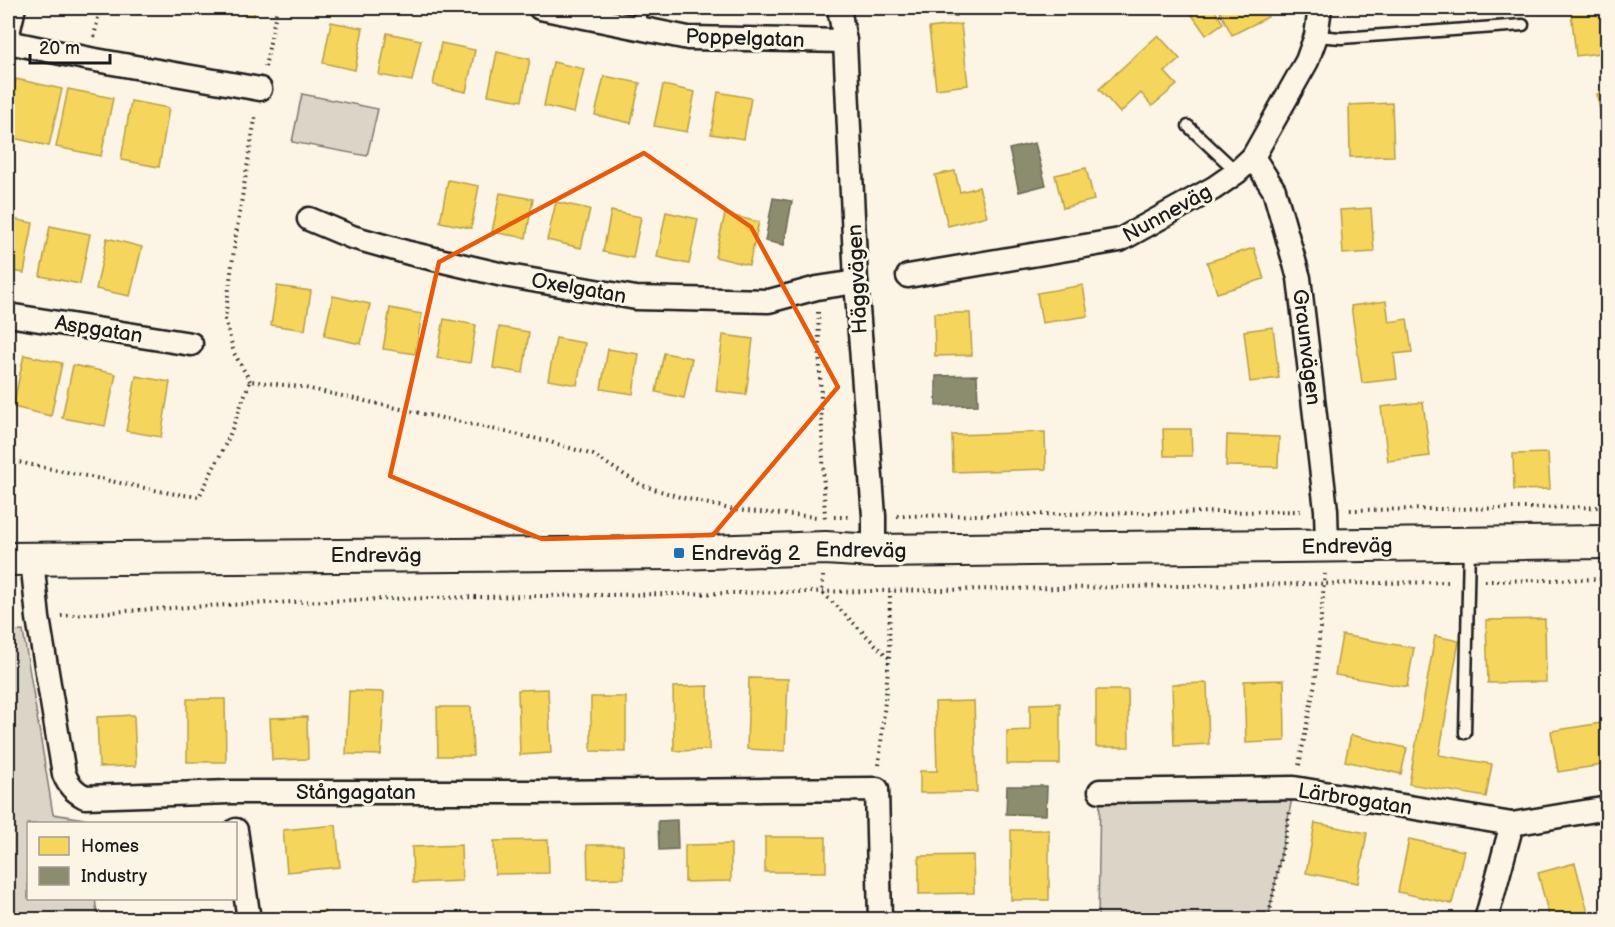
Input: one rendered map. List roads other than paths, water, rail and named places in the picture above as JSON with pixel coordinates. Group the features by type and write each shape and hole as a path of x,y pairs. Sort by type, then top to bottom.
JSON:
{"main road":[{"name":"Endreväg","path":"20,559 679,553 825,548 874,551 1608,542"}],"street":[{"name":"Poppelgatan","path":"540,8 640,18 688,38 845,41"},
{"name":"Häggvägen","path":"839,8 845,41 856,282 874,516 874,551"},
{"name":"Nunneväg","path":"908,276 1120,240 1214,188 1245,164 1308,61 1316,36 1320,8"},
{"path":"10,42 90,59 260,89"},
{"name":"Graunvägen","path":"1245,164 1274,190 1299,278 1326,510 1327,546"},
{"name":"Oxelgatan","path":"309,219 352,237 409,253 503,275 636,298 770,300 817,288 856,282"},
{"name":"Aspgatan","path":"8,315 191,344"},
{"name":"Stångagatan","path":"20,559 38,618 64,774 68,785 85,797 230,792 877,789 880,920"},
{"name":"Lärbrogatan","path":"1100,791 1294,788 1512,824 1608,808"},
{"path":"230,792 235,822"},
{"path":"1486,920 1512,824"},
{"path":"237,837 249,920"}],"lane":[{"path":"10,42 20,8"},
{"path":"1316,36 1341,38 1523,25"},
{"path":"1188,126 1245,164"},
{"path":"1465,733 1469,544"}],"place":[{"name":"Endreväg 2","path":"679,553"}]}
